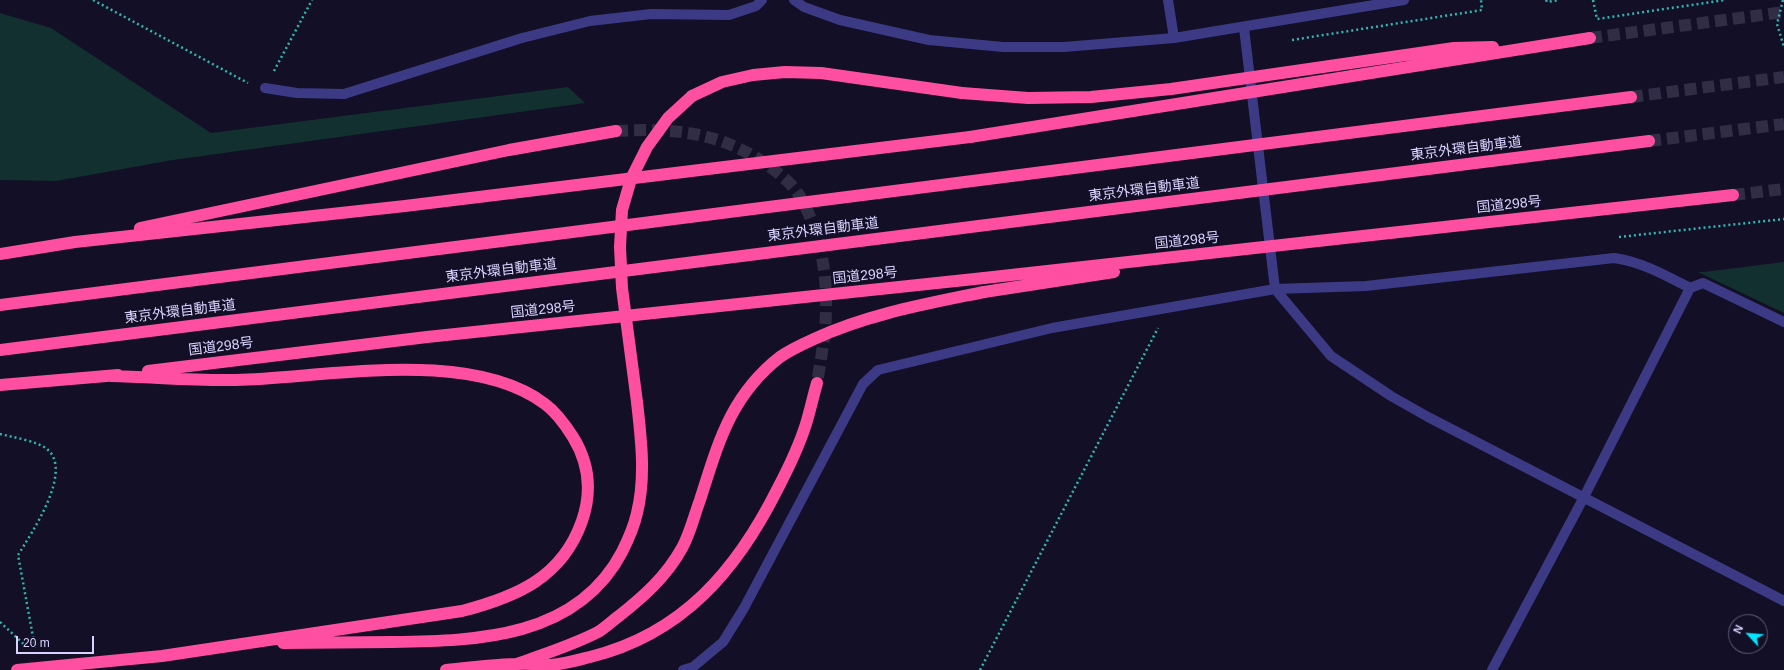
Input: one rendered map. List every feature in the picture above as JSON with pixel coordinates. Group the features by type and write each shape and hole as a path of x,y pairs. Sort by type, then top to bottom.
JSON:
{"highway":[{"path":"0,254 75,242 413,205 970,137 1590,38"},
{"path":"234,644 433,641 490,637 550,620 573,607 596,590 615,565 628,540 637,513 642,483 643,448 622,288 620,247 622,210 631,179 647,147 668,118 692,96 722,82 753,75 785,72 821,73 962,93 1028,98 1091,97 1171,89 1454,48 1538,46"},
{"path":"0,304 1631,97"},
{"path":"75,242 509,150 616,131"},
{"name":"東京外環自動車道","path":"0,350 1649,141"},
{"name":"国道298号","path":"0,385 111,376 427,337 1283,246 1733,195"},
{"path":"517,664 600,631 645,595 659,581 682,548 694,519 718,443 730,417 745,393 762,373 781,356 835,329 908,308 984,292 1283,246"},
{"path":"17,670 162,656 462,611 491,604 538,582 558,563 577,536 586,508 588,480 582,452 567,427 546,404 519,389 492,379 458,373 412,369 236,380 111,376"},
{"path":"446,670 517,664 553,665 590,657 622,648 654,633 687,610 718,581 746,546 768,508 785,474 806,424 817,383"}],"street":[{"path":"265,88 297,93 344,94 522,38 590,21 651,14 729,15 756,6 762,0"},
{"path":"794,0 806,3 840,20 929,40 1003,48 1064,48 1174,38 1244,28 1404,0"},
{"path":"1168,0 1174,38"},
{"path":"1244,28 1275,289 1331,356 1391,396 1428,417 1784,601"},
{"path":"683,670 693,667 723,642 744,608 863,384 878,370 1052,328 1275,289 1366,286 1614,258 1629,260 1657,270 1690,288"},
{"path":"1492,670 1584,497 1690,288 1704,283 1784,322"}],"path":[{"path":"94,0 245,82 265,88 312,0"},
{"path":"1292,40 1482,10 1481,0"},
{"path":"1546,0 1546,2 1559,0"},
{"path":"1593,0 1597,19 1724,0"},
{"path":"1783,0 1777,24 1784,47"},
{"path":"1619,237 1784,219"},
{"path":"980,670 1168,308"},
{"path":"0,434 46,448 52,454 55,469 51,497 18,555 35,649"},
{"path":"0,622 31,652"}],"green space":[{"path":"0,13 51,28 211,133 568,87 585,103 173,160 56,181 0,180"},
{"path":"1784,262 1784,313 1698,272 1704,272"}],"tunnel":[{"path":"1590,38 1784,12"},
{"path":"1631,97 1784,77"},
{"path":"1649,141 1784,124"},
{"path":"616,131 674,131 710,138 728,144 763,162 783,177 796,190 806,208 817,235 825,279 825,327 817,383"},
{"path":"1733,195 1784,189"}]}
